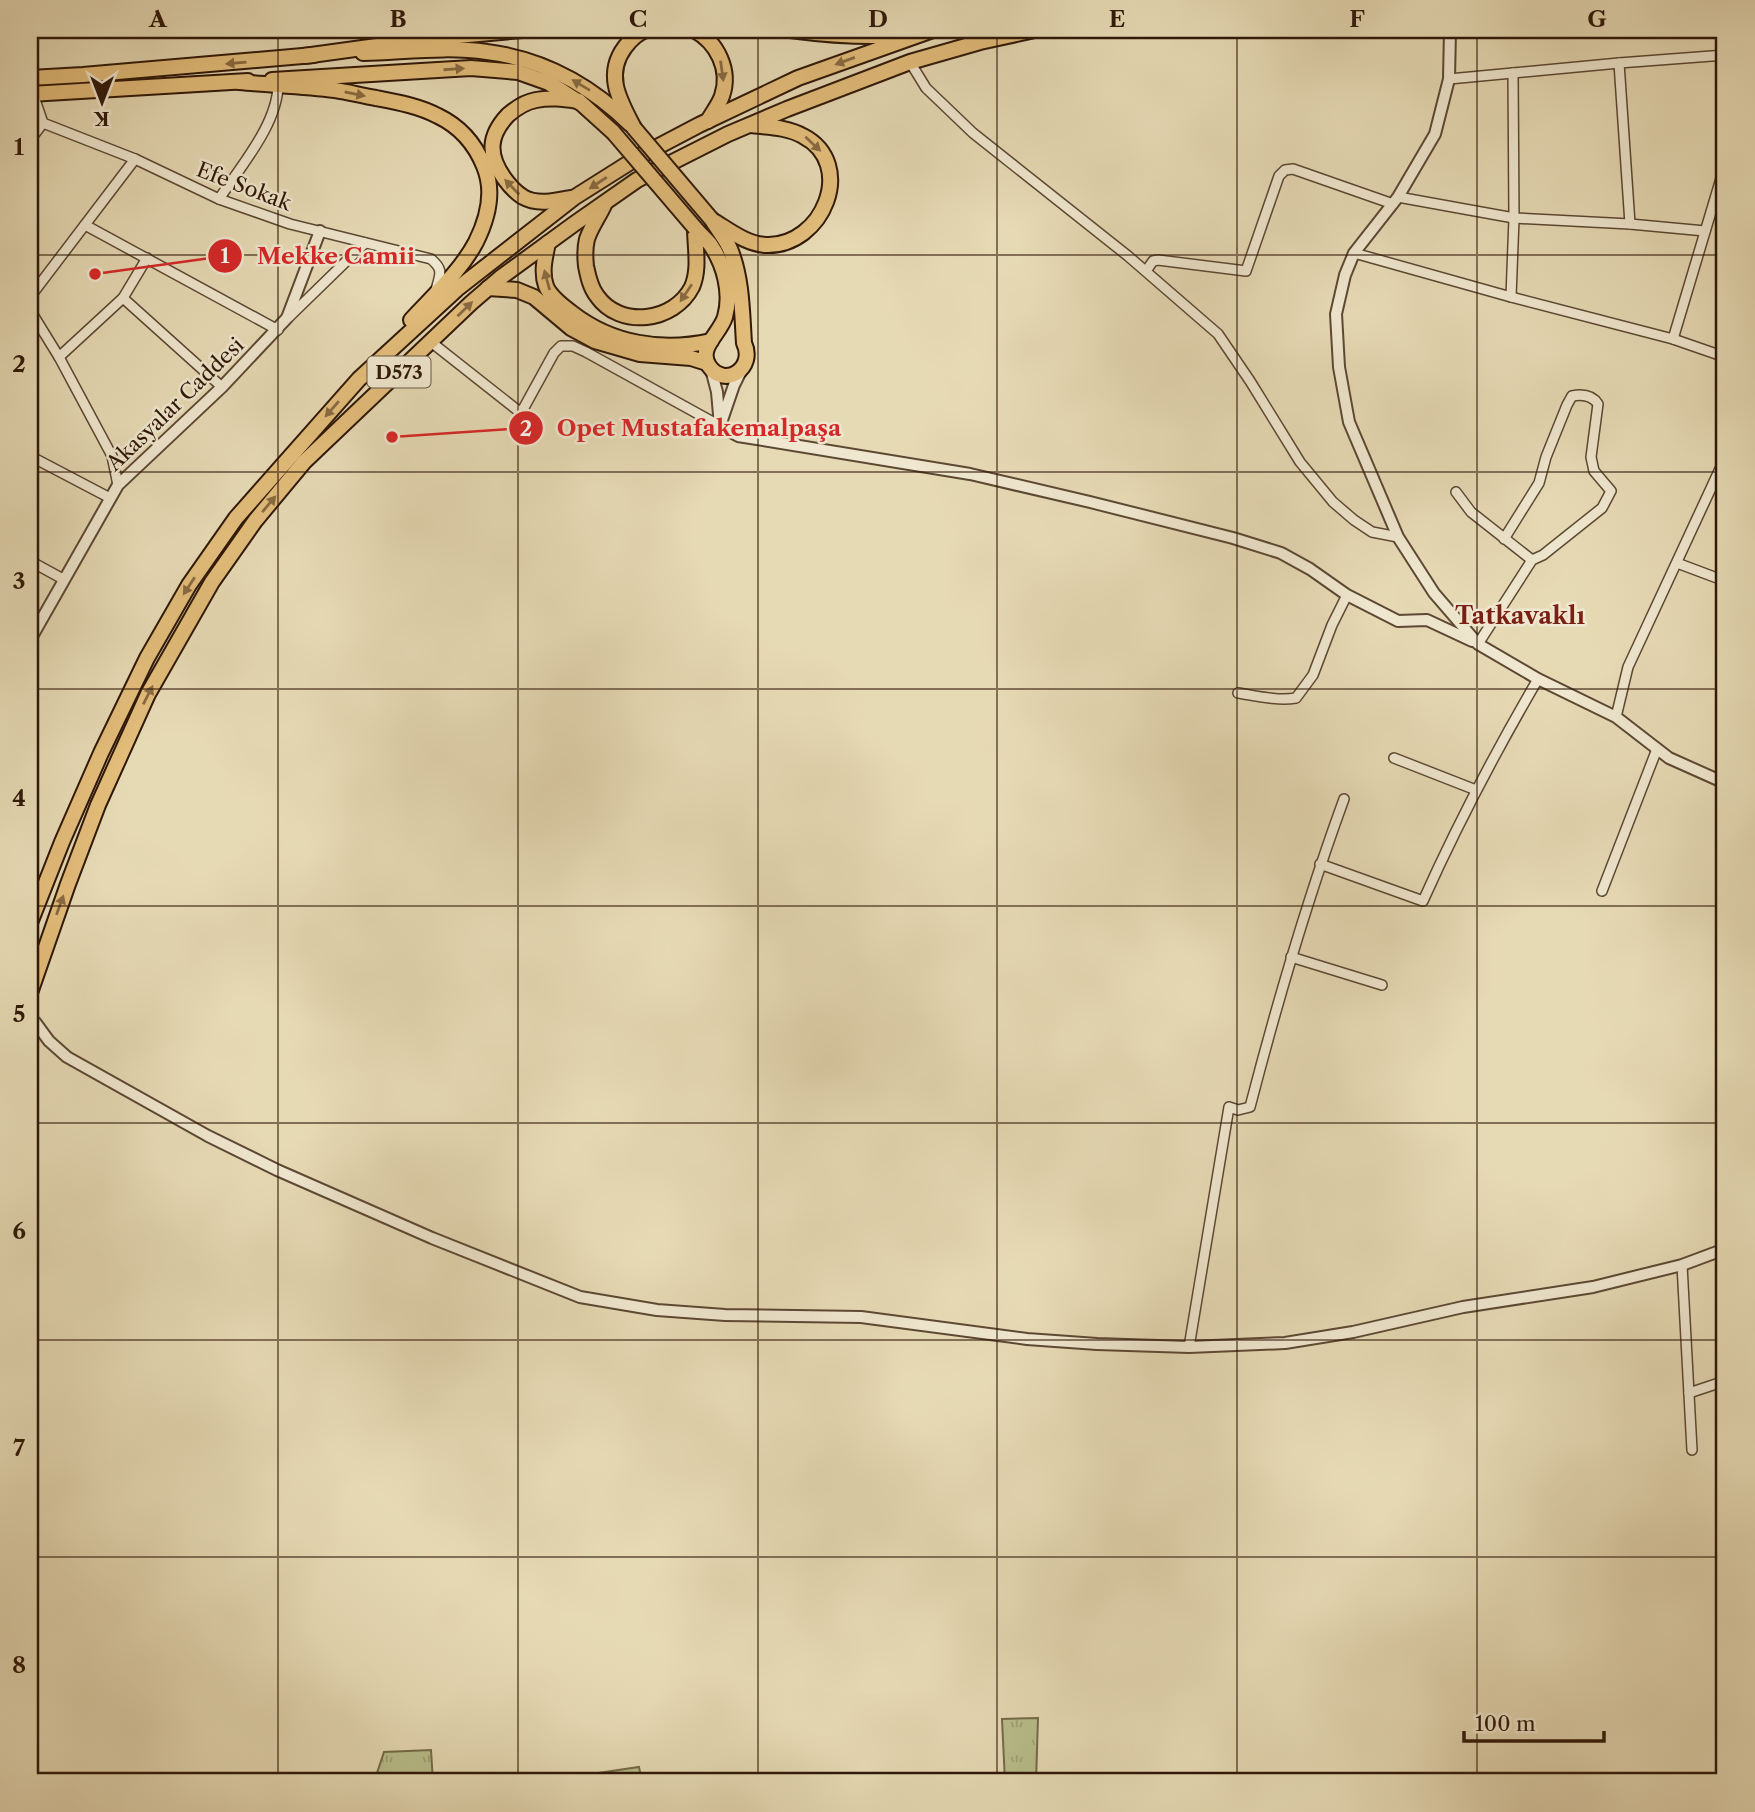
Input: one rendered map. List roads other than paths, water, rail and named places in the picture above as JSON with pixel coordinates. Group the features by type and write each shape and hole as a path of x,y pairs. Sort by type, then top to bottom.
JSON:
{"main road":[{"path":"304,56 435,38 522,30"},
{"path":"634,128 615,84 615,65 629,42 638,33 646,30"},
{"path":"694,30 712,43 720,58 725,78 722,97 708,121"},
{"path":"790,30 871,37 928,32"},
{"name":"D573","path":"30,993 97,805 148,694 212,582 255,521 304,461 488,288 637,180 749,125 910,62 1035,30"},
{"name":"D573","path":"30,923 101,753 147,658 189,585 236,518 359,379 457,289 575,197 640,156 798,78 928,32"},
{"path":"30,78 304,56 450,50 486,51 520,58 556,71 613,107 712,220 729,248 736,270 748,356 742,369 729,376 716,373 709,366 691,358 640,354 605,345 571,328 534,297 517,290 488,288"},
{"path":"278,83 471,68 517,72 549,83 579,102 613,132 710,244 721,265 727,288 725,317 706,350 709,366"},
{"path":"31,94 239,82 278,83 335,90 405,104 438,116 457,129 474,146 486,169 489,205 484,223 475,244 461,264 359,379"},
{"path":"575,197 555,201 524,198 502,176 492,150 495,133 501,122 516,108 534,100 553,98 579,102"},
{"path":"712,220 744,240 765,245 785,243 802,235 824,208 829,194 829,177 827,162 819,148 803,136 781,128 749,125"},
{"path":"605,204 587,240 585,258 588,279 597,297 611,310 630,317 651,317 668,312 681,302 692,287 696,273 695,228"},
{"path":"548,243 543,274 547,288 562,305 585,323 607,335 636,344 682,345 712,340 725,334 732,334 744,342"}],"street":[{"path":"1450,30 1449,79 1435,134 1396,200 1354,253 1345,275 1336,314 1339,367 1349,422 1398,537 1434,593 1478,644"},
{"path":"1449,79 1725,55"},
{"path":"910,62 926,88 973,133 1146,271 1218,334 1300,462 1333,502 1372,533 1398,537"},
{"path":"1619,63 1630,224"},
{"path":"1511,297 1514,218 1513,73"},
{"path":"219,199 268,126 276,106 278,83"},
{"path":"30,140 43,123 31,94"},
{"name":"Efe Sokak","path":"43,123 135,159 219,199 320,232 431,259 441,272 435,293"},
{"path":"30,297 135,159"},
{"path":"1673,339 1705,231 1722,194 1725,165"},
{"path":"1146,271 1153,261 1158,260 1246,271 1279,176 1288,169 1396,200 1514,218 1705,231"},
{"path":"85,225 278,330"},
{"name":"Akasyalar Caddesi","path":"30,640 118,485 222,387 287,318 320,232"},
{"path":"287,318 365,243"},
{"path":"1354,253 1673,339 1725,357"},
{"path":"59,357 123,298 147,258"},
{"path":"123,298 222,387"},
{"path":"30,310 59,357 111,456 118,485"},
{"path":"30,331 36,321"},
{"path":"431,342 521,413 554,353 561,346 573,346 738,436 970,474 1233,538 1281,553 1347,595 1398,621 1427,620 1478,644 1538,679 1616,717 1669,758 1724,779"},
{"path":"709,366 717,392 720,426"},
{"path":"720,426 742,369"},
{"path":"1478,644 1532,560 1543,555 1602,508 1611,491 1594,471 1591,457 1598,404 1594,399 1581,394 1572,396 1546,457 1539,482 1504,539"},
{"path":"30,456 110,498"},
{"path":"1616,717 1628,667 1725,458"},
{"path":"1456,492 1471,512 1532,560"},
{"path":"30,561 64,579"},
{"path":"1677,563 1725,581"},
{"path":"1238,693 1266,698 1296,698 1313,676 1332,625 1347,595"},
{"path":"1320,864 1423,901 1451,838 1538,679"},
{"path":"1602,891 1657,749"},
{"path":"1394,758 1476,790"},
{"path":"1189,1347 1228,1107 1238,1110 1250,1107 1320,864 1344,799"},
{"path":"1292,957 1382,985"},
{"path":"35,1022 49,1041 67,1057 208,1136 277,1170 432,1238 580,1297 657,1310 725,1315 861,1317 1027,1339 1189,1347 1285,1343 1353,1332 1463,1307 1593,1287 1682,1265 1725,1249"},
{"path":"1682,1265 1692,1450"},
{"path":"1689,1393 1725,1381"}],"place":[{"name":"Mekke Camii","path":"95,274"},
{"name":"Opet Mustafakemalpaşa","path":"392,437"}],"district":[{"name":"Tatkavaklı","path":"1520,615"}]}
